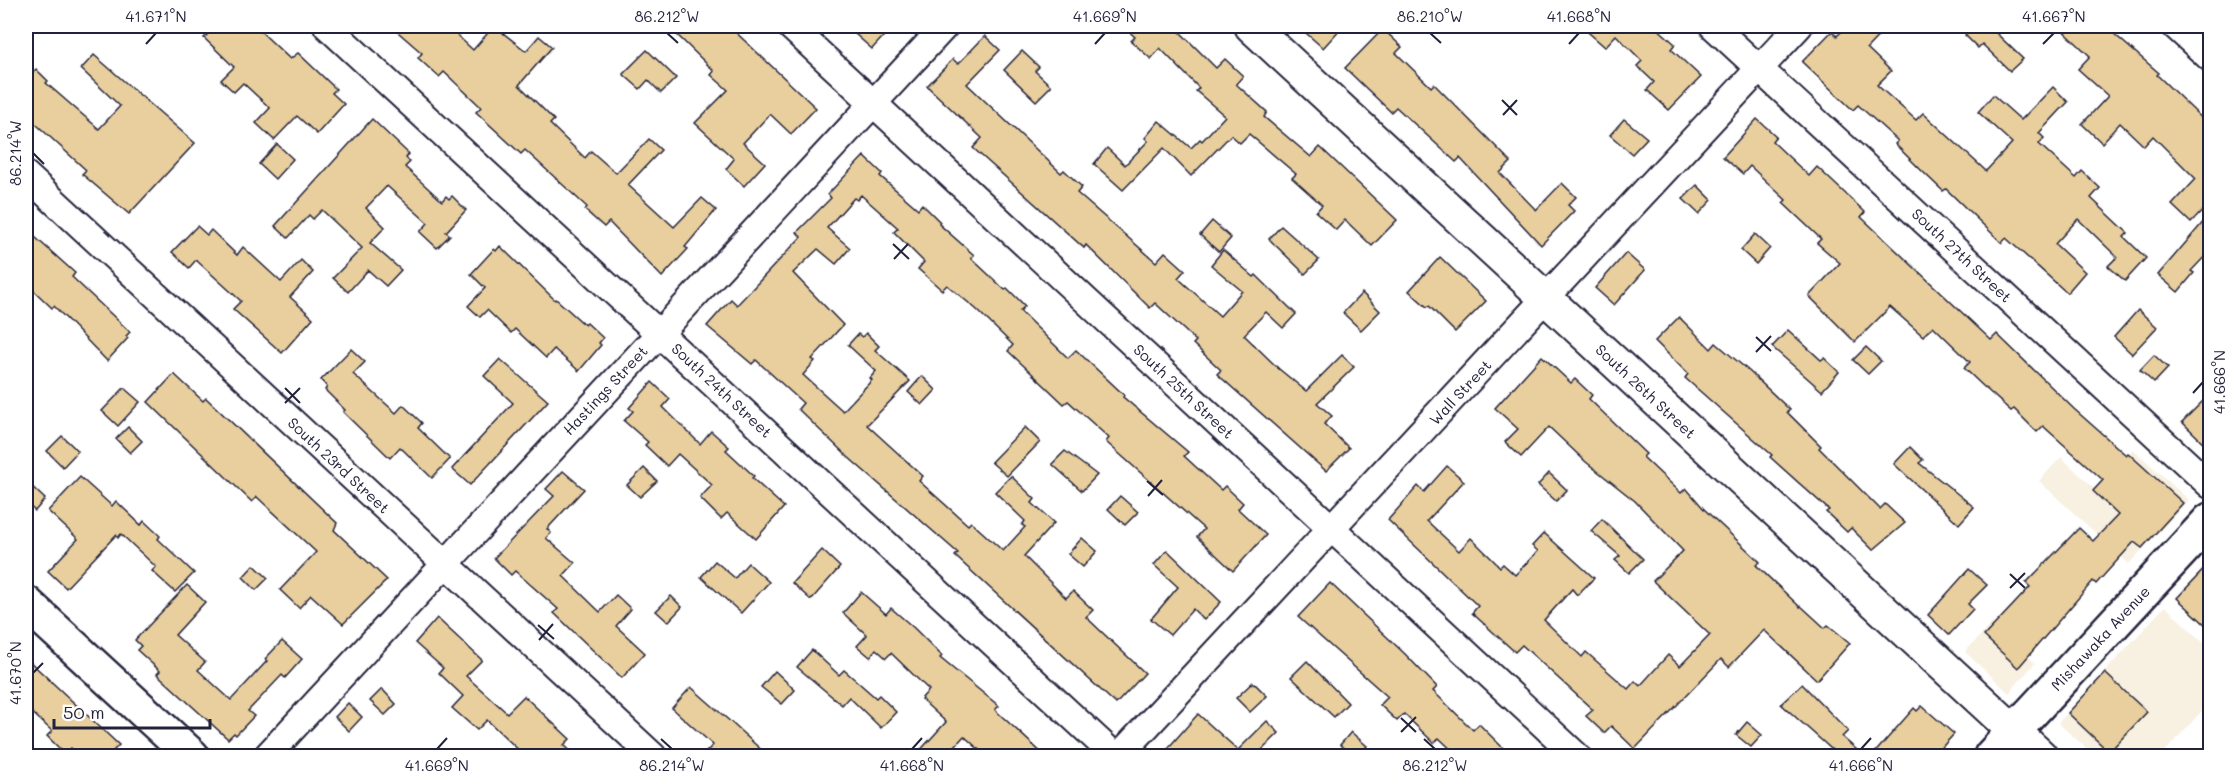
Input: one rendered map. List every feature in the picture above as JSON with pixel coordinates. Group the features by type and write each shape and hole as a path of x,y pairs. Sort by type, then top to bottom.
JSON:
{"main road":[{"name":"Mishawaka Avenue","path":"1991,756 2211,520"},
{"path":"26,603 192,756"}],"street":[{"name":"South 24th Street","path":"327,26 1117,756"},
{"name":"South 25th Street","path":"790,26 1577,756"},
{"name":"Hastings Street","path":"267,756 945,26"},
{"name":"South 26th Street","path":"1251,26 2041,756"},
{"name":"South 27th Street","path":"1713,26 2211,485"},
{"name":"Wall Street","path":"1117,756 1332,529 1799,26"},
{"path":"2175,26 2211,58"},
{"name":"South 23rd Street","path":"26,175 653,756"}],"shaded area":[{"path":"2133,449 2189,500 2129,564 2039,481 2061,457 2095,489"},
{"path":"2165,606 2210,649 2210,702 2161,756 2095,756 2058,723"},
{"path":"1992,623 2035,663 2009,693 1965,652"}],"building":[{"path":"196,26 255,26 290,59 298,53 336,89 332,93 344,104 317,134 297,116 274,140 256,123 270,108 243,83 234,92 221,80 234,67 204,38 207,35"},
{"path":"391,26 447,26 473,50 494,26 526,51 539,36 552,47 519,85 554,120 550,124 585,158 591,151 616,173 649,139 661,150 628,185 674,227 702,198 716,210 685,247 688,249 662,277 609,222 604,227 585,210 587,207 525,150 521,154 476,112 481,107 444,72 439,77 418,58 422,53"},
{"path":"668,26 729,26 816,108 791,134 770,114 743,143 765,163 744,186 726,169 734,159 695,123 728,90 711,75 714,71"},
{"path":"846,26 893,26 872,49"},
{"path":"1123,26 1174,26 1216,68 1225,59 1243,76 1236,84 1267,112 1264,117 1311,157 1320,147 1397,220 1372,246 1345,220 1336,230 1316,212 1322,205 1292,178 1296,174 1249,134 1240,143 1231,135 1191,176 1164,148 1123,190 1094,164 1107,148 1125,165 1148,141 1145,138 1159,121 1191,148 1200,139 1202,141 1225,116 1196,91 1199,88 1160,48 1151,59 1131,41 1135,37"},
{"path":"1298,26 1343,26 1323,48"},
{"path":"1581,26 1655,26 1675,44 1671,49 1701,77 1669,110 1647,90 1654,82 1637,66 1642,61 1616,35 1605,47"},
{"path":"1847,26 1888,26 1867,48 1891,71 1877,85 1916,120 1923,113 1986,171 2012,143 1978,112 1993,95 2021,120 2053,87 2068,102 2039,133 2044,138 2039,144 2076,178 2082,171 2100,188 2091,198 2128,233 2124,237 2146,258 2125,281 2108,266 2117,257 2078,219 2055,244 2085,272 2067,293 2006,238 2002,243 1946,189 1943,191 1923,172 1895,144 1898,141 1858,105 1853,110 1802,62 1832,31 1837,36"},
{"path":"1964,26 2000,26 1994,31 2023,59 2010,71 1982,44 1978,48 1965,35 1969,31"},
{"path":"2058,26 2105,26 2159,73 2157,75 2211,127 2211,202 2191,223 2172,205 2196,179 2153,136 2144,146 2120,123 2102,143 2082,124 2108,96 2078,69 2090,56"},
{"path":"1383,29 1402,47 1396,53 1431,87 1434,84 1511,162 1500,173 1536,210 1562,183 1576,197 1568,205 1574,211 1541,245 1460,158 1456,162 1396,107 1391,112 1345,68"},
{"path":"985,36 1000,50 967,84 1061,173 1064,170 1082,187 1077,193 1156,262 1165,252 1185,270 1178,278 1220,316 1242,291 1211,265 1223,250 1254,277 1256,275 1296,314 1283,328 1266,312 1244,335 1306,391 1342,355 1354,367 1317,403 1332,416 1324,424 1349,448 1326,471 1217,374 1221,370 1193,344 1196,341 1155,303 1150,308 1086,245 1084,248 973,148 982,138 927,86 953,59 958,64"},
{"path":"647,50 676,78 661,93 648,80 640,89 623,74"},
{"path":"1022,51 1039,67 1035,71 1051,86 1036,101 1004,70"},
{"path":"94,55 195,143 129,214 82,174 86,170 26,115 26,80 36,69 48,81 46,83 99,129 120,106 81,69"},
{"path":"372,119 409,154 406,158 410,162 405,167 442,201 446,196 449,199 452,196 466,210 446,232 450,235 437,248 420,232 428,223 387,186 366,208 385,227 370,243 401,270 386,286 368,270 348,292 333,278 362,248 322,210 313,219 309,215 288,238 275,226"},
{"path":"1624,119 1647,138 1632,154 1610,135"},
{"path":"1757,119 1776,136 1772,141 1809,176 1817,167 1865,212 1861,217 1991,340 1997,334 2074,409 2126,455 2128,453 2183,503 2142,548 2134,542 2096,584 2093,581 2018,668 1984,636 2030,587 2026,583 2079,528 2093,541 2118,515 2093,491 2103,480 2043,426 2037,432 2014,409 2011,411 1983,386 1964,368 1970,362 1933,326 1923,336 1890,307 1855,342 1809,296 1840,263 1817,243 1821,239 1783,203 1786,200 1750,166 1743,174 1723,157"},
{"path":"277,144 293,159 275,179 259,164"},
{"path":"864,156 882,173 880,176 918,209 922,204 940,222 939,224 974,255 971,258 1025,306 1020,311 1068,358 1076,350 1124,395 1123,397 1188,452 1184,456 1221,490 1225,486 1243,503 1238,509 1266,535 1233,571 1197,537 1204,529 1106,442 1109,438 1068,401 1064,404 1008,351 1013,345 976,309 947,285 942,290 918,269 924,262 894,232 898,228 861,195 857,200 854,198 827,228 850,248 836,264 818,249 793,273 843,325 812,359 815,361 803,375 843,411 872,380 870,378 876,371 848,345 858,334 862,337 866,333 879,346 875,350 910,381 867,425 923,476 919,481 968,525 971,522 1003,551 1025,527 1022,525 1025,521 995,492 1011,476 1035,499 1032,503 1054,523 1024,556 1066,598 1073,591 1093,610 1086,617 1145,673 1116,704 955,556 958,553 848,457 798,409 803,403 756,360 752,364 707,326 731,299 737,305 801,237 797,232 831,198 828,194"},
{"path":"1697,185 1712,200 1699,214 1683,199"},
{"path":"2211,213 2211,250 2191,271 2194,273 2178,292 2158,275"},
{"path":"1212,221 1231,238 1219,252 1200,235"},
{"path":"197,226 207,235 211,230 237,255 243,247 281,282 301,260 313,272 290,297 313,318 282,353 233,309 241,301 196,260 189,268 172,252"},
{"path":"1281,226 1319,260 1305,274 1269,239"},
{"path":"26,229 75,273 72,277 130,332 126,336 128,338 107,361 54,306 52,308 26,283"},
{"path":"1755,234 1770,248 1756,264 1741,250"},
{"path":"500,246 555,300 585,325 587,323 603,338 599,343 601,345 579,371 554,349 546,358 515,329 511,333 487,310 480,317 468,306 485,288 471,274 494,249 496,251"},
{"path":"1626,253 1645,270 1614,305 1595,288"},
{"path":"1440,257 1486,301 1455,332 1429,306 1427,307 1409,291"},
{"path":"1362,293 1380,311 1361,330 1343,313"},
{"path":"2138,310 2157,327 2132,354 2114,337"},
{"path":"1679,317 1711,349 1716,343 1750,372 1790,410 1787,412 1821,446 1819,448 1880,509 1885,504 1905,523 1873,550 1851,528 1847,532 1826,512 1829,510 1770,457 1772,455 1685,378 1688,374 1655,341"},
{"path":"1788,330 1821,360 1824,358 1839,372 1822,391 1772,347"},
{"path":"1866,347 1881,361 1868,374 1853,360"},
{"path":"351,349 365,362 353,374 396,413 403,405 422,423 418,428 450,459 432,478 400,447 390,458 343,412 345,410 325,390 327,387 321,380"},
{"path":"2154,355 2168,368 2154,383 2140,370"},
{"path":"1542,356 1571,383 1575,379 1592,395 1589,399 1646,454 1643,457 1681,493 1686,488 1704,509 1760,562 1756,565 1800,607 1825,628 1828,625 1850,643 1817,680 1764,630 1729,667 1721,659 1635,749 1611,726 1604,733 1586,716 1593,710 1522,645 1515,652 1472,613 1478,606 1388,520 1418,486 1424,492 1447,466 1464,481 1427,521 1459,551 1471,538 1500,567 1503,564 1515,575 1538,551 1532,546 1544,533 1594,578 1577,595 1572,589 1544,620 1582,657 1586,652 1628,689 1635,681 1640,686 1668,655 1680,666 1710,635 1653,581 1683,551 1635,501 1586,462 1549,427 1521,457 1505,442 1518,429 1495,408"},
{"path":"500,359 548,401 470,485 452,469 513,403 484,376"},
{"path":"174,374 203,401 206,398 337,523 334,530 387,580 343,624 311,595 299,608 280,590 316,552 257,497 252,502 148,402"},
{"path":"922,376 936,390 922,405 908,392"},
{"path":"652,382 670,399 663,407 700,444 711,431 729,447 726,450 754,476 752,478 784,507 756,539 727,513 721,519 700,498 712,485 678,454 667,466 645,445 648,442 624,421 633,411 629,408"},
{"path":"124,388 140,402 118,426 102,411"},
{"path":"2211,393 2211,450 2182,422"},
{"path":"128,427 142,441 130,453 116,439"},
{"path":"1025,427 1040,442 1007,476 991,462"},
{"path":"62,436 78,451 63,467 47,451"},
{"path":"1910,447 1923,460 1919,463 1974,507 1959,524 1894,464"},
{"path":"1065,451 1097,475 1082,491 1052,464"},
{"path":"644,468 657,481 640,497 627,485"},
{"path":"563,471 584,489 547,529 551,533 546,538 575,563 563,576 600,612 616,595 631,609 616,626 645,653 622,678 554,613 558,609 515,571 511,575 494,558 554,496 546,489"},
{"path":"1549,473 1567,490 1556,501 1538,485"},
{"path":"80,477 112,506 116,501 141,525 144,521 160,536 158,539 194,573 175,592 152,571 156,567 121,534 118,538 116,535 66,588 48,571 78,539 48,511"},
{"path":"26,481 45,499 35,511 26,503"},
{"path":"1120,496 1138,512 1125,525 1108,509"},
{"path":"1602,519 1643,559 1629,573 1615,560 1620,556 1591,531"},
{"path":"1082,538 1097,551 1083,567 1068,554"},
{"path":"822,550 840,567 811,600 792,583"},
{"path":"1167,550 1221,602 1204,620 1193,609 1170,635 1151,619 1178,587 1154,565"},
{"path":"715,561 735,578 748,563 769,582 741,613 701,577"},
{"path":"2211,562 2211,630 2177,598"},
{"path":"254,565 268,578 256,590 243,577"},
{"path":"1969,569 1987,585 1968,604 1973,609 1949,635 1928,615"},
{"path":"1330,583 1405,654 1437,687 1433,691 1473,730 1479,724 1511,756 1458,756 1439,738 1434,743 1404,714 1397,721 1380,705 1388,697 1298,617"},
{"path":"187,585 205,602 175,635 205,662 198,670 231,700 282,641 302,659 285,678 282,675 248,711 254,716 236,735 234,733 228,739 157,674 160,671 137,650 141,646 135,640"},
{"path":"861,592 886,614 891,608 914,628 942,656 940,658 999,706 995,710 1045,756 986,756 964,736 946,756 915,756 946,722 921,699 929,690 891,653 886,658 876,649 870,657 857,646 867,635 843,613"},
{"path":"671,596 682,607 668,622 656,611"},
{"path":"437,618 482,660 466,676 507,713 524,696 570,739 564,745 576,756 525,756 487,720 477,730 452,708 463,696 439,673 443,668 415,643"},
{"path":"812,650 839,675 844,670 876,698 879,695 896,712 881,728 849,697 842,705 797,667"},
{"path":"26,658 119,745 108,756 80,756 71,748 65,754 47,736 52,731 26,707"},
{"path":"1307,661 1348,703 1334,717 1291,677"},
{"path":"775,671 795,690 782,704 761,687"},
{"path":"2105,673 2147,712 2109,752 2068,713"},
{"path":"1253,682 1267,696 1250,712 1236,698"},
{"path":"1802,684 1848,731 1842,737 1864,756 1839,756 1781,704"},
{"path":"691,687 768,756 702,756 713,745 672,708"},
{"path":"382,689 396,704 385,715 370,701"},
{"path":"348,703 362,717 349,731 335,717"},
{"path":"1922,706 1954,734 1934,756 1872,756 1914,708 1917,711"},
{"path":"1198,714 1238,750 1267,721 1279,733 1256,756 1161,756"},
{"path":"1747,722 1762,735 1751,747 1736,735"},
{"path":"1351,732 1367,746 1358,756 1353,756 1340,745"}]}
